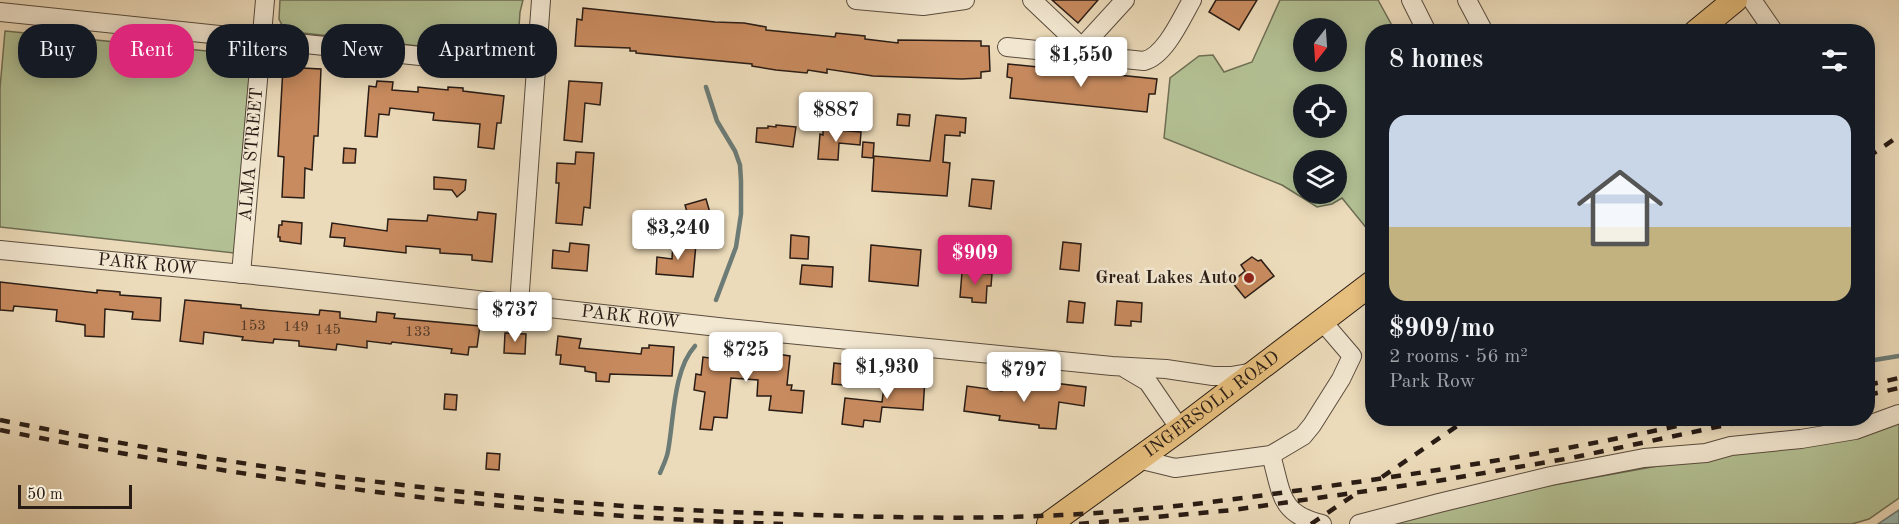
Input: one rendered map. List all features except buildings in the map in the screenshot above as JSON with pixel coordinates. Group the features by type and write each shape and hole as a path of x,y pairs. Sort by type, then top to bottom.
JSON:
{"main road":[{"path":"1706,24 1734,0"},
{"name":"INGERSOLL ROAD","path":"1049,524 1180,429 1365,288"}],"street":[{"name":"ALMA STREET","path":"263,24 265,0"},
{"path":"539,24 541,0"},
{"path":"856,0 923,6 965,0"},
{"path":"1032,0 1086,51"},
{"path":"1086,51 1125,0"},
{"path":"1007,47 1086,51 1144,61 1152,59 1166,44 1192,0"},
{"path":"1411,0 1423,24"},
{"path":"1467,0 1480,24"},
{"path":"1752,0 1768,24"},
{"path":"0,12 206,33"},
{"path":"309,44 417,56"},
{"name":"ALMA STREET","path":"241,274 258,78"},
{"path":"519,304 534,78"},
{"name":"PARK ROW","path":"0,250 241,274 728,328 1166,369 1213,376 1231,376 1257,371"},
{"path":"1138,459 1175,468 1271,455 1303,436 1341,379 1352,356 1322,321"},
{"name":"PARK ROW","path":"1120,366 1148,382 1180,429"},
{"path":"1875,423 1899,414"},
{"path":"1359,524 1439,502 1551,476 1644,458 1706,453 1731,446 1801,439 1866,426"},
{"path":"1271,455 1287,506 1298,515 1322,524"}],"green space":[{"path":"280,0 523,0 519,24 417,24 417,46 405,44 405,24 321,24 321,35 309,34 309,24 282,24 279,19"},
{"path":"1280,0 1378,0 1391,24 1365,24 1365,226 1347,204 1347,150 1293,150 1293,192 1282,185 1164,138 1170,78 1199,56 1213,55 1224,72 1252,62"},
{"path":"5,31 18,32 18,78 97,78 97,40 109,41 109,78 194,78 194,50 206,51 206,78 249,78 234,253 0,227 0,88"},
{"path":"1312,204 1332,204 1317,207"},
{"path":"1899,422 1899,498 1869,519 1852,524 1392,524 1487,497"}],"water":[{"path":"1899,510 1899,524 1878,524"}],"waterway":[{"path":"706,87 717,121 735,151 740,165 741,181 741,214 736,247 716,300"},
{"path":"660,473 667,454 678,381 682,368 695,346"},
{"path":"1875,360 1899,356"}],"railway":[{"path":"1875,152 1899,136"},
{"path":"1875,383 1899,378"},
{"path":"1875,393 1899,388"},
{"path":"0,420 195,456 390,484 685,510 957,518 1095,513 1262,495 1522,456 1675,426"},
{"path":"1382,477 1457,426"},
{"path":"1079,524 1233,510 1437,481 1571,458 1721,426"},
{"path":"0,430 194,466 390,494 586,513 783,524"},
{"path":"1311,524 1354,495"}],"place":[{"name":"Great Lakes Auto","path":"1249,278"}]}
